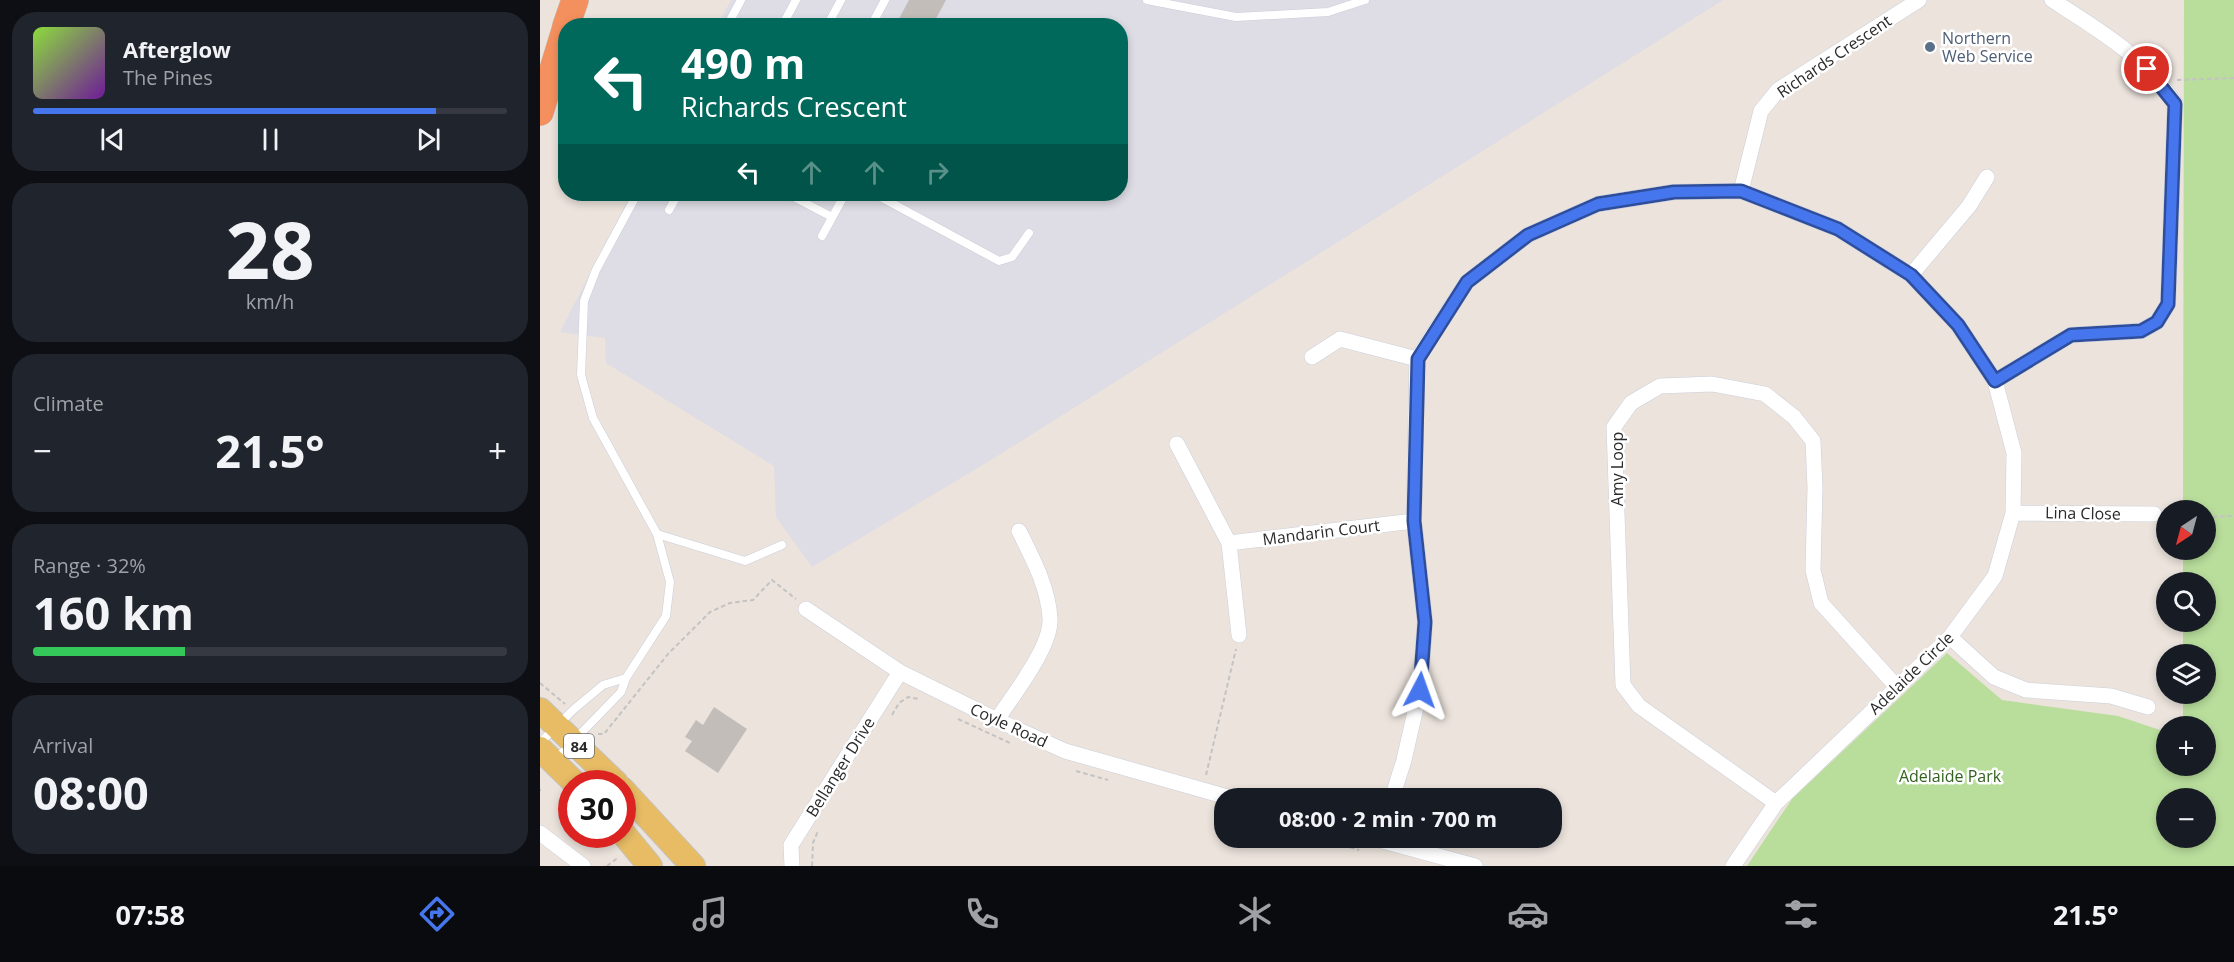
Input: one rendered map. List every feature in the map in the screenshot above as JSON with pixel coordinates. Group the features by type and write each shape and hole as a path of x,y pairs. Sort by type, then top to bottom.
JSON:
{"highway":[{"path":"569,18 575,0"},
{"path":"540,112 558,52"}],"main road":[{"name":"84","path":"550,705 566,733 603,770"},
{"name":"84","path":"544,751 562,770"},
{"path":"636,804 693,866"},
{"path":"635,848 650,866"}],"street":[{"name":"Richards Crescent","path":"1741,191 1761,111 1778,90 1919,0"},
{"path":"1995,381 2071,335 2141,331 2157,322 2168,304 2175,104 2159,81 2123,45 2052,0"},
{"path":"1911,275 1969,206 1987,177"},
{"name":"Adelaide Circle","path":"1418,359 1467,282 1528,235 1598,204 1674,192 1741,191 1838,229 1911,275 1958,325 1995,381 2014,453 2013,513 1995,576 1950,637 1776,803 1733,866"},
{"path":"1312,357 1340,339 1418,359 1414,521 1425,622 1420,690 1395,788"},
{"name":"Amy Loop","path":"1776,803 1639,706 1623,685 1614,427 1631,403 1660,386 1712,384 1765,394 1794,417 1813,441 1815,488 1813,570 1821,603 1897,687"},
{"path":"1177,444 1229,543 1239,635"},
{"name":"Lina Close","path":"2013,513 2154,514"},
{"name":"Mandarin Court","path":"1229,543 1414,521"},
{"path":"997,720 1037,659 1051,620 1043,580 1019,531"},
{"name":"Coyle Road","path":"806,609 900,672 1065,751 1214,793"},
{"path":"1950,637 1994,677 2026,690 2111,696 2148,707"},
{"name":"Bellanger Drive","path":"792,866 791,845 900,672"},
{"path":"540,833 583,866"},
{"path":"1411,848 1475,866"}],"lane":[{"path":"731,18 741,0"},
{"path":"786,18 796,0"},
{"path":"831,18 841,0"},
{"path":"875,18 885,0"},
{"path":"1147,0 1236,17 1328,12 1365,0"},
{"path":"544,751 621,692 627,678 666,616 670,582 657,534 593,417 581,375 584,301 596,270 633,201"},
{"path":"669,210 674,201"},
{"path":"801,201 832,217"},
{"path":"822,236 841,201"},
{"path":"888,201 999,261 1012,257 1029,233"},
{"path":"657,534 745,561 782,545"},
{"path":"544,751 566,733 603,686 627,678"}],"path":[{"path":"2159,81 2234,78"},
{"path":"2216,517 2234,516"},
{"path":"598,734 604,734 668,654 711,612 730,603 753,600 772,580 806,609"},
{"path":"1203,790 1239,635"},
{"path":"540,683 550,705"},
{"path":"889,719 899,703 908,697 925,700"},
{"path":"957,718 1015,746"},
{"path":"1072,769 1114,782"},
{"path":"812,866 813,843 819,829"}],"shaded area":[{"path":"731,0 1723,0 986,463 812,567 776,517 774,466 606,363 605,338 560,332 627,201 1128,201 1128,18 722,18"}],"green space":[{"name":"Adelaide Park","path":"2184,0 2234,0 2234,866 1747,866 1792,799 1947,653 2002,700 2118,716 2156,729 2156,776 2216,776 2216,716 2183,716 2183,704 2216,704 2216,644 2183,644 2183,632 2216,632 2216,572 2183,572 2183,560 2216,560 2216,500 2183,500"}],"building":[{"path":"909,0 946,0 936,18 899,18"},
{"path":"714,707 747,729 718,773 685,751 692,741 685,737 696,720 703,725"}],"place":[{"name":"Northern Web Service","path":"1930,47"}],"route":[{"path":"1420,690 1425,622 1414,521 1418,359 1467,282 1528,235 1598,204 1674,192 1741,191 1838,229 1911,275 1958,325 1995,381 2071,335 2141,331 2157,322 2168,304 2175,104 2159,81 2147,69"}]}
